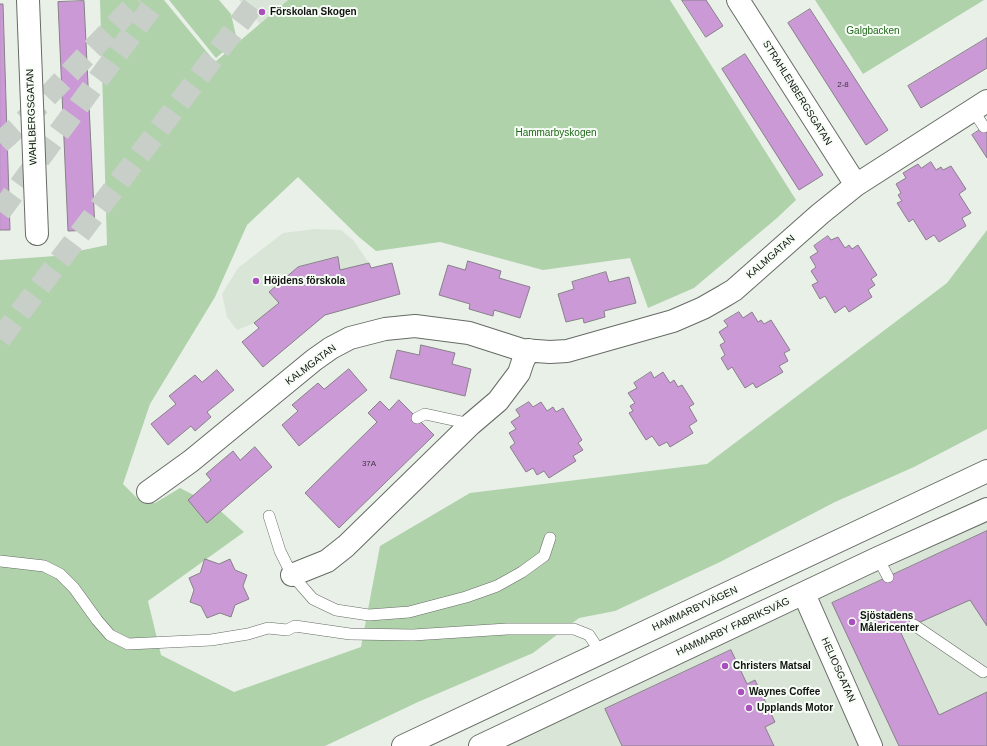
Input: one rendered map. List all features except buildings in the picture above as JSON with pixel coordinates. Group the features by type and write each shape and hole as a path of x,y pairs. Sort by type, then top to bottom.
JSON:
{"street":[{"name":"WAHLBERGSGATAN","path":"28,0 37,234"},
{"name":"STRAHLENBERGSGATAN","path":"738,0 856,185"},
{"name":"KALMGATAN","path":"148,492 190,461 314,360 331,348 350,338 385,329 415,326 470,333 522,350 550,352 567,351 673,321 703,308 734,290 820,214 856,185 981,113"},
{"path":"292,575 327,561 346,546 471,424 498,401 519,373 529,350"},
{"name":"HAMMARBYVÄGEN","path":"403,746 987,471"},
{"name":"HAMMARBY FABRIKSVÄG","path":"480,746 804,594 883,568 987,510"},
{"name":"HELIOSGATAN","path":"804,594 871,746"}],"lane":[{"path":"418,418 425,414 471,424"},
{"path":"269,516 280,550 292,575 313,599 336,610 369,615 409,612 466,597 497,586 522,572 544,556 550,538"},
{"path":"0,561 44,566 60,574 74,588 93,616 110,635 128,644 211,640 248,634 268,628 287,630 295,626 350,634 413,635 507,629 574,629 589,635 601,653"},
{"path":"914,625 983,672"}],"shaded area":[{"name":"Förskolan Skogen","path":"239,0 288,0 260,24"},
{"name":"Höjdens förskola","path":"315,229 341,230 353,240 369,263 340,270 338,257 298,267 269,292 279,303 254,323 237,330 227,317 222,294 238,268 283,233"},
{"path":"987,520 987,746 506,746"}],"green space":[{"name":"Hammarbyskogen","path":"100,0 164,0 215,62 288,0 670,0 796,200 777,218 694,288 648,308 630,258 543,270 440,242 376,251 359,237 298,177 247,225 215,297 150,404 123,484 138,499 155,503 180,488 215,506 244,532 148,601 161,655 234,692 361,647 380,546 470,493 707,464 947,283 987,230 987,429 914,467 835,502 720,562 615,611 579,618 533,653 418,702 325,746 0,746 0,260 55,256 107,245"},
{"path":"169,0 219,0 231,14 237,40 216,58"},
{"name":"Galgbacken","path":"815,0 984,0 863,74"}],"tunnel":[{"path":"0,143 26,119 139,0"},
{"path":"0,212 157,0"},
{"path":"0,339 257,0"}],"place":[{"name":"Förskolan Skogen","path":"262,12"},
{"name":"Höjdens förskola","path":"256,281"},
{"name":"Sjöstadens Målericenter","path":"852,622"},
{"name":"Christers Matsal","path":"725,666"},
{"name":"Waynes Coffee","path":"741,692"},
{"name":"Upplands Motor","path":"749,708"}]}
